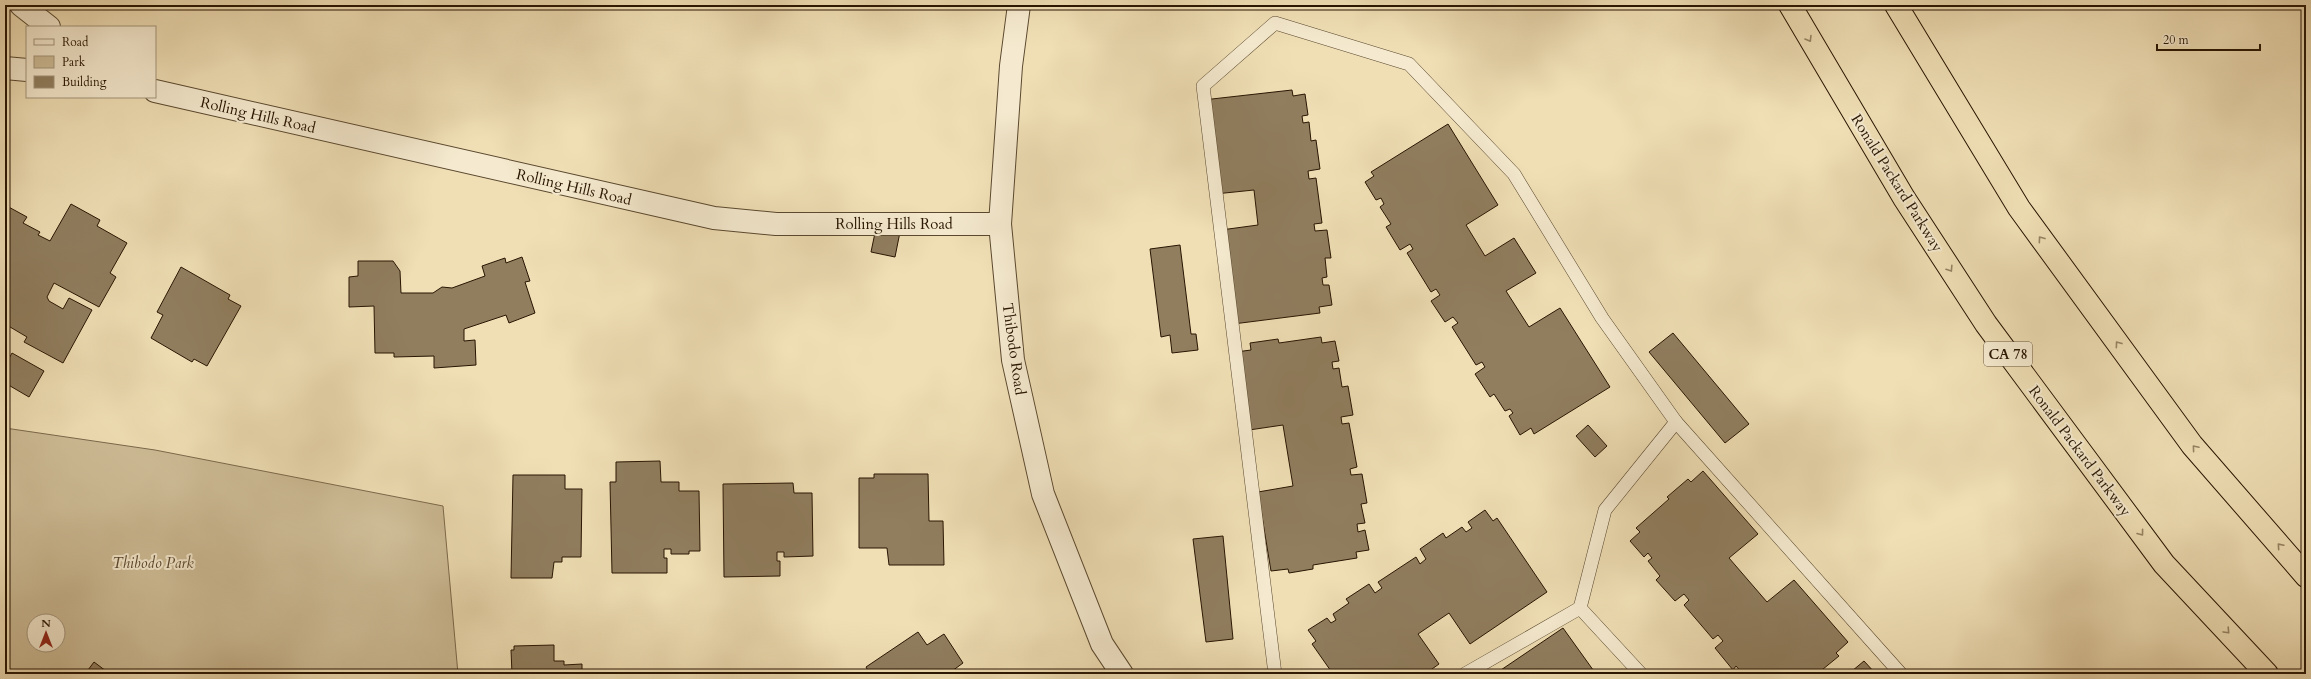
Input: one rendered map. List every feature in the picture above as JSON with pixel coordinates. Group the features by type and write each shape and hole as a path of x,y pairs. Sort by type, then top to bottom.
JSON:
{"highway":[{"name":"Ronald Packard Parkway","path":"1790,5 1904,198 1986,324 2164,564 2267,674"},
{"path":"1896,5 2019,208 2192,445 2306,576"}],"street":[{"path":"21,5 48,26"},
{"name":"Thibodo Road","path":"1019,5 1011,66 1000,224 1013,360 1043,494 1102,644 1122,674"},
{"path":"5,68 26,70"},
{"name":"Rolling Hills Road","path":"156,91 714,218 776,224 1000,224"}],"lane":[{"path":"1275,674 1203,86 1275,23 1410,64 1514,174 1602,318 1676,422 1901,674"},
{"path":"1465,674 1580,608 1605,510 1676,422"},
{"path":"1580,608 1641,674"}],"green space":[{"name":"Thibodo Park","path":"5,428 155,450 443,506 458,674 5,674"}],"building":[{"path":"1292,90 1293,96 1305,94 1308,115 1302,116 1303,123 1309,122 1311,141 1316,140 1320,169 1308,171 1309,179 1316,178 1322,223 1314,224 1315,231 1327,230 1331,258 1325,258 1327,277 1322,278 1323,285 1329,285 1332,305 1319,307 1320,313 1233,324 1221,230 1258,225 1254,190 1215,194 1203,100"},
{"path":"1448,124 1498,205 1466,225 1485,256 1514,238 1536,273 1506,291 1529,327 1560,308 1610,387 1534,434 1531,428 1520,435 1509,416 1513,413 1510,409 1505,411 1494,394 1490,397 1475,374 1485,367 1482,362 1476,365 1452,327 1458,323 1453,317 1445,322 1431,301 1440,295 1436,289 1431,292 1407,253 1413,249 1410,244 1400,250 1386,227 1391,224 1380,207 1384,204 1381,198 1376,200 1365,182 1374,176 1371,172"},
{"path":"71,204 100,220 97,226 127,243 110,273 116,277 99,307 54,283 47,297 49,301 63,309 69,298 92,310 63,363 24,342 27,337 5,324 5,205 27,217 23,223 40,232 38,235 50,241"},
{"path":"876,228 900,232 895,257 871,252"},
{"path":"1180,245 1191,334 1196,334 1198,350 1172,353 1170,335 1161,337 1150,249"},
{"path":"522,257 530,281 525,282 535,313 509,323 506,315 464,329 464,341 475,340 476,365 434,368 434,356 394,357 394,353 375,353 374,306 349,307 349,277 358,276 358,261 393,261 400,271 401,293 433,293 442,287 452,288 485,276 482,266 505,258 506,263"},
{"path":"181,267 230,295 228,299 241,306 207,366 194,359 192,362 151,338 163,315 157,312"},
{"path":"1673,333 1749,424 1725,443 1649,352"},
{"path":"1321,337 1322,343 1335,341 1339,361 1332,362 1333,369 1339,368 1342,387 1348,386 1353,415 1341,417 1342,424 1349,423 1357,467 1350,469 1351,475 1362,474 1367,503 1361,504 1365,523 1357,524 1358,532 1365,530 1369,550 1356,552 1357,558 1313,565 1313,569 1289,573 1288,569 1271,571 1258,492 1293,486 1283,425 1249,430 1236,352 1251,350 1250,343 1278,339 1279,343"},
{"path":"12,353 44,371 29,397 5,383 5,366"},
{"path":"1588,425 1607,446 1595,457 1576,436"},
{"path":"660,461 661,482 679,482 679,491 699,491 700,551 689,551 689,554 671,554 671,549 664,549 664,558 667,558 667,573 612,573 610,482 616,482 616,462"},
{"path":"1703,471 1758,534 1729,558 1767,602 1794,580 1848,642 1836,653 1839,656 1817,674 1815,672 1812,674 1743,674 1736,666 1733,670 1715,648 1723,641 1718,635 1713,639 1684,605 1689,600 1684,594 1675,601 1656,580 1660,576 1648,561 1652,558 1648,553 1644,557 1630,541 1640,532 1636,528 1669,499 1667,497 1688,479 1691,482"},
{"path":"874,474 928,474 929,521 943,521 944,565 889,565 887,548 859,548 859,478 874,478"},
{"path":"513,475 565,475 565,489 582,489 581,557 562,557 562,562 554,562 552,578 511,578"},
{"path":"793,483 794,493 812,493 813,556 784,557 784,552 777,552 777,561 780,561 780,576 724,577 723,484"},
{"path":"1485,510 1493,521 1497,518 1547,592 1470,644 1449,613 1418,634 1439,664 1425,674 1333,674 1312,644 1316,641 1308,630 1327,618 1331,623 1336,620 1333,614 1349,603 1346,599 1369,584 1375,593 1382,588 1378,582 1416,557 1420,564 1426,559 1420,549 1443,533 1446,538 1462,527 1466,532 1472,528 1468,522"},
{"path":"1223,536 1233,639 1206,642 1193,539"},
{"path":"1563,628 1596,674 1495,674"},
{"path":"918,632 927,645 944,634 963,663 948,674 870,674 866,667"},
{"path":"554,645 554,661 564,661 564,665 582,664 582,674 512,674 511,650 514,650 514,646"},
{"path":"1864,661 1876,674 1844,674 1850,669 1852,671"},
{"path":"94,662 110,674 85,674"}]}
